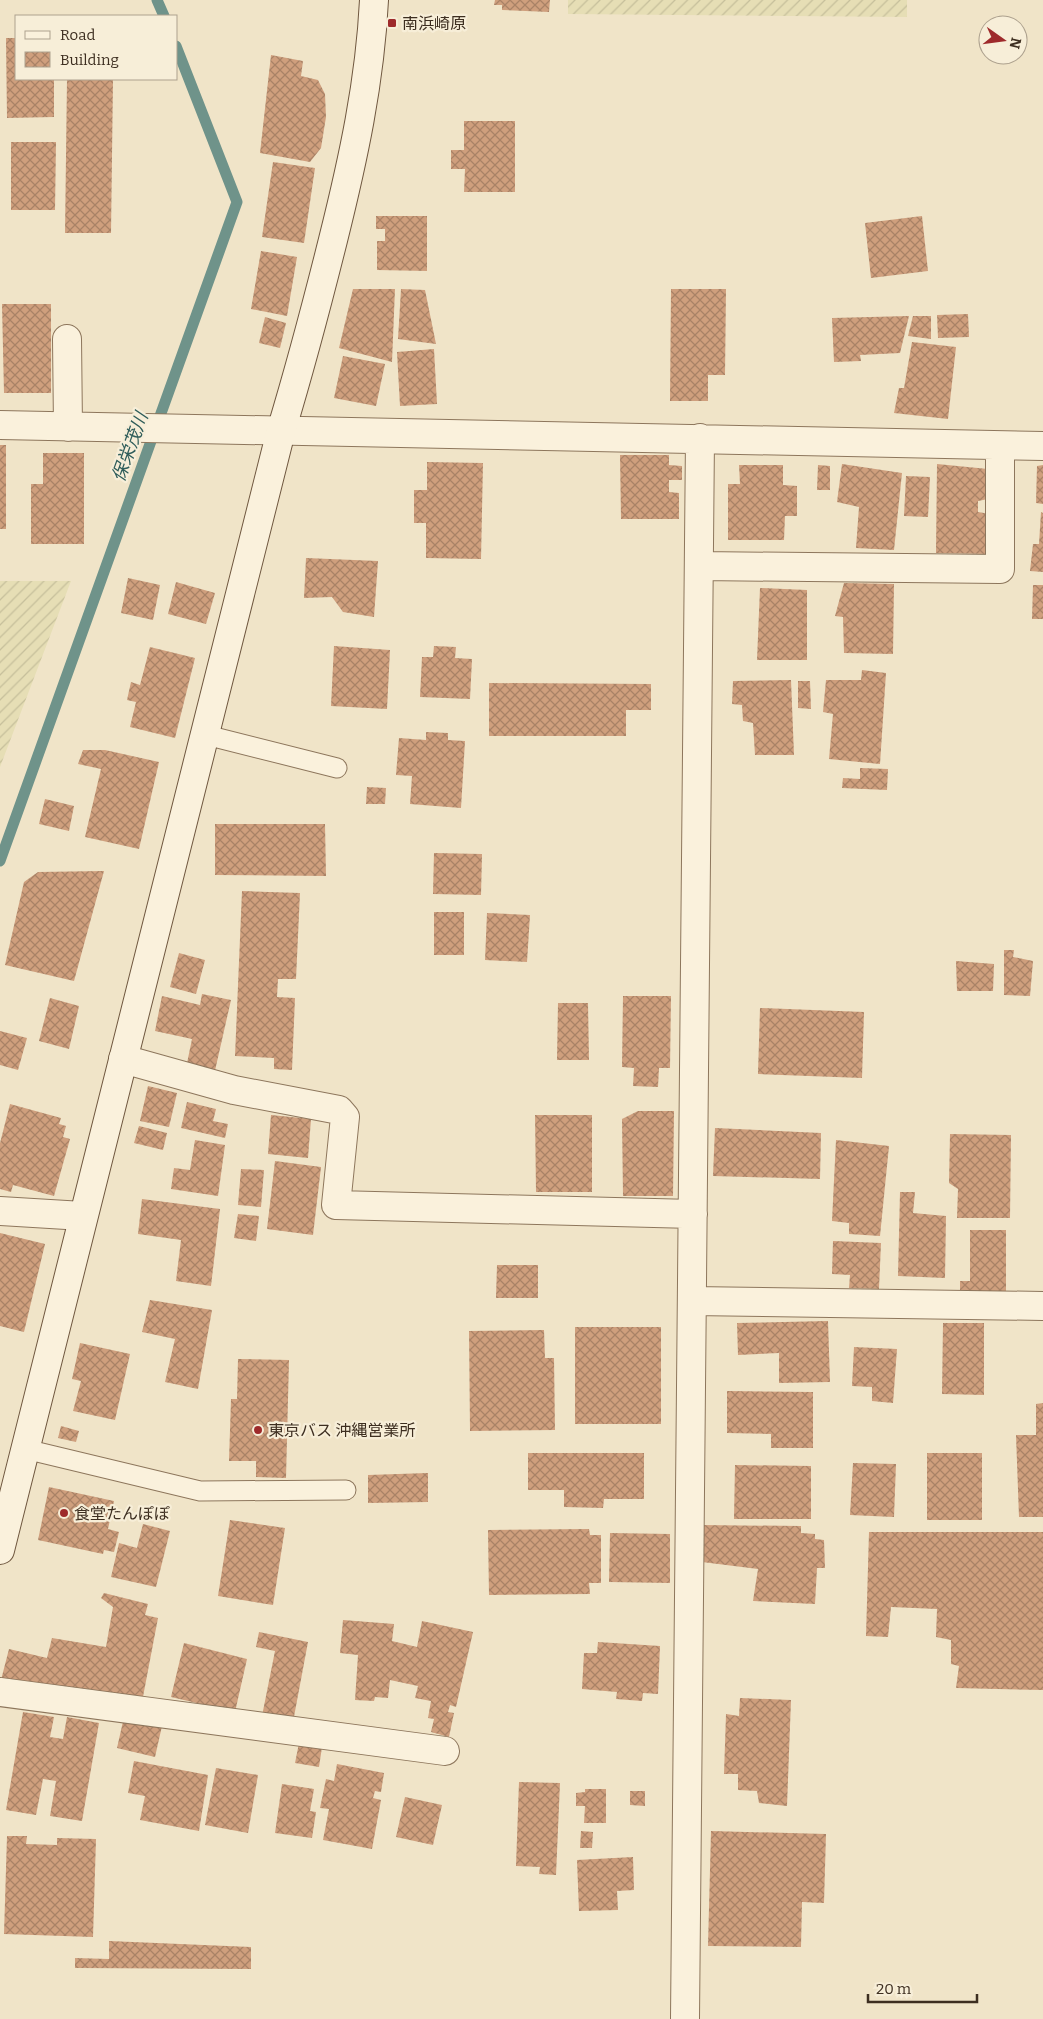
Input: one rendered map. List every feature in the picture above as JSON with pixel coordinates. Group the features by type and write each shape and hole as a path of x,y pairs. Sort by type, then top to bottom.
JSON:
{"street":[{"path":"0,1550 281,431 305,350 356,145 367,80 374,0"},
{"path":"67,339 68,427"},
{"path":"0,425 1043,446"},
{"path":"684,2019 700,438"},
{"path":"700,566 1000,569 1000,446"},
{"path":"123,1059 234,1090 339,1110 344,1117 336,1205 693,1214"},
{"path":"0,1211 83,1216"},
{"path":"692,1301 1043,1306"},
{"path":"0,1692 445,1751"}],"lane":[{"path":"206,735 337,768"},
{"path":"25,1449 200,1491 346,1490"}],"shaded area":[{"path":"568,0 907,0 907,17 568,14"},
{"path":"0,581 71,581 0,767"}],"building":[{"path":"495,0 550,0 549,12 502,10 502,5 494,5"},
{"path":"6,38 15,38 15,80 54,80 54,117 7,118"},
{"path":"271,55 303,61 301,76 318,80 325,94 326,117 321,148 310,162 260,153"},
{"path":"67,80 113,80 111,233 65,233"},
{"path":"464,121 515,121 515,192 464,192 465,169 451,169 451,150 464,150"},
{"path":"11,142 56,142 55,210 11,210"},
{"path":"273,162 315,168 304,243 262,237"},
{"path":"376,216 427,216 427,271 377,270 377,241 385,241 385,229 376,229"},
{"path":"922,216 928,271 871,278 865,223"},
{"path":"261,251 297,257 287,316 251,309"},
{"path":"353,289 395,289 392,362 339,348"},
{"path":"401,289 425,290 436,344 398,339"},
{"path":"671,289 726,289 725,375 708,375 708,401 670,401"},
{"path":"2,304 51,304 51,393 4,393"},
{"path":"968,314 969,337 938,338 937,315"},
{"path":"909,316 900,353 860,355 861,361 834,362 832,318"},
{"path":"913,316 931,316 931,339 908,336"},
{"path":"265,317 286,323 280,348 259,343"},
{"path":"912,342 956,347 948,419 894,413 899,388 904,388"},
{"path":"434,349 437,404 400,406 397,352"},
{"path":"343,356 385,364 376,406 334,398"},
{"path":"0,445 6,445 6,529 0,529"},
{"path":"43,453 84,453 84,544 31,544 31,484 43,484"},
{"path":"620,455 669,455 669,465 682,466 682,480 669,480 669,492 679,493 679,519 621,519"},
{"path":"427,462 483,463 481,559 426,558 426,523 414,523 414,490 427,490"},
{"path":"842,464 902,473 894,550 856,548 859,507 837,502"},
{"path":"937,464 988,469 988,499 978,501 978,512 990,514 989,554 936,553"},
{"path":"739,465 783,465 783,485 797,486 797,516 785,516 784,540 728,540 728,484 740,484"},
{"path":"818,465 830,466 830,490 817,490"},
{"path":"1043,465 1043,504 1036,503 1037,466"},
{"path":"906,476 930,477 928,517 904,516"},
{"path":"1041,512 1043,513 1043,572 1030,571 1033,544 1039,544"},
{"path":"306,558 378,561 374,617 343,612 332,597 304,598"},
{"path":"128,578 160,585 153,620 121,613"},
{"path":"176,582 215,593 206,624 168,614"},
{"path":"844,583 894,584 893,654 844,653 843,617 835,616"},
{"path":"1033,585 1043,585 1043,619 1032,619"},
{"path":"760,588 807,590 807,660 757,660"},
{"path":"334,646 390,650 387,709 331,706"},
{"path":"434,646 456,647 455,658 472,659 470,699 420,697 422,657 433,657"},
{"path":"150,647 195,658 175,738 130,727 136,702 127,700 131,682 140,685"},
{"path":"862,670 886,673 880,764 829,759 833,714 823,712 826,680 861,680"},
{"path":"791,680 794,755 755,755 753,723 743,721 742,705 732,704 733,681"},
{"path":"798,681 810,681 811,709 798,708"},
{"path":"489,683 651,684 651,710 626,710 626,736 489,736"},
{"path":"426,732 448,733 448,740 465,741 461,808 410,804 412,776 396,775 399,738 426,740"},
{"path":"83,750 105,750 159,762 139,849 85,837 101,769 78,764"},
{"path":"860,768 888,769 887,790 842,788 843,778 860,779"},
{"path":"367,787 386,788 385,804 366,804"},
{"path":"45,799 74,806 69,831 39,824"},
{"path":"215,824 325,824 326,876 215,875"},
{"path":"434,853 482,854 481,895 433,894"},
{"path":"104,871 74,981 5,965 24,882 38,872"},
{"path":"242,891 300,893 296,979 278,979 277,997 295,998 292,1070 274,1069 274,1058 235,1056"},
{"path":"434,912 464,912 464,955 434,955"},
{"path":"487,913 530,915 527,962 485,960"},
{"path":"1004,950 1014,950 1013,957 1033,961 1030,996 1004,995"},
{"path":"179,953 205,960 196,994 170,987"},
{"path":"956,961 994,964 993,991 957,991"},
{"path":"202,994 231,1000 214,1075 186,1068 192,1039 155,1031 162,996 200,1005"},
{"path":"623,996 671,996 670,1068 659,1068 658,1087 633,1086 634,1068 622,1067"},
{"path":"50,998 79,1006 69,1049 39,1041"},
{"path":"558,1003 588,1003 589,1060 557,1060"},
{"path":"760,1008 864,1012 862,1078 758,1074"},
{"path":"0,1031 27,1038 18,1070 0,1065"},
{"path":"148,1086 177,1093 169,1127 140,1121"},
{"path":"187,1102 216,1109 213,1121 228,1124 225,1138 181,1128"},
{"path":"10,1104 61,1118 59,1124 66,1126 63,1137 70,1139 54,1196 13,1185 11,1192 0,1189 0,1143"},
{"path":"638,1111 674,1111 673,1196 623,1196 622,1119"},
{"path":"271,1115 311,1119 308,1158 268,1154"},
{"path":"535,1115 592,1115 592,1192 536,1192"},
{"path":"139,1126 167,1133 163,1150 134,1143"},
{"path":"715,1128 821,1133 820,1179 713,1176"},
{"path":"950,1134 1011,1135 1010,1218 957,1218 958,1189 949,1183"},
{"path":"195,1140 225,1145 218,1196 171,1189 174,1168 190,1170"},
{"path":"836,1140 889,1146 880,1236 849,1234 849,1223 832,1221"},
{"path":"275,1161 321,1167 313,1235 267,1229"},
{"path":"241,1169 264,1170 261,1207 238,1205"},
{"path":"900,1192 915,1192 913,1213 946,1216 945,1278 898,1276"},
{"path":"142,1199 220,1209 211,1286 176,1281 181,1240 138,1234"},
{"path":"238,1214 259,1216 256,1241 234,1238"},
{"path":"970,1230 1006,1230 1006,1291 960,1291 960,1281 970,1281"},
{"path":"0,1233 45,1244 24,1332 0,1326"},
{"path":"833,1241 881,1243 879,1289 849,1288 850,1275 832,1274"},
{"path":"497,1265 538,1265 538,1298 496,1298"},
{"path":"150,1300 212,1310 198,1389 165,1382 175,1339 142,1332"},
{"path":"828,1321 830,1382 779,1383 779,1353 738,1355 737,1323"},
{"path":"943,1323 984,1323 984,1395 942,1394"},
{"path":"575,1327 661,1327 661,1424 575,1424"},
{"path":"544,1330 545,1358 554,1358 555,1430 470,1431 469,1331"},
{"path":"80,1343 130,1354 115,1420 73,1411 81,1381 72,1379"},
{"path":"854,1347 897,1349 893,1403 872,1401 872,1387 852,1386"},
{"name":"東京バス 沖縄営業所","path":"238,1359 289,1360 286,1478 256,1477 256,1461 229,1461 231,1399 237,1399"},
{"path":"727,1391 813,1392 813,1448 771,1448 771,1434 727,1433"},
{"path":"1043,1403 1043,1517 1019,1517 1016,1435 1036,1435 1036,1404"},
{"path":"61,1426 79,1431 76,1442 58,1438"},
{"path":"528,1453 644,1453 644,1499 604,1499 603,1508 564,1507 564,1490 528,1490"},
{"path":"927,1453 982,1453 982,1520 927,1520"},
{"path":"853,1463 896,1464 894,1517 850,1515"},
{"path":"735,1465 811,1466 811,1519 734,1519"},
{"path":"428,1473 428,1502 368,1503 368,1475"},
{"path":"49,1487 114,1501 108,1529 119,1532 114,1552 104,1550 103,1554 38,1540"},
{"path":"230,1520 285,1528 273,1605 218,1596"},
{"path":"143,1524 170,1531 156,1587 111,1577 119,1543 137,1548"},
{"path":"701,1525 801,1526 801,1533 815,1534 815,1539 824,1540 825,1568 817,1568 815,1604 753,1601 758,1569 702,1562"},
{"path":"589,1529 590,1535 601,1535 601,1583 589,1583 590,1594 489,1595 488,1530"},
{"path":"869,1532 1043,1532 1043,1690 956,1688 959,1666 951,1664 951,1640 936,1637 937,1609 891,1607 888,1637 866,1636"},
{"path":"610,1533 670,1534 670,1583 609,1582"},
{"path":"104,1593 148,1604 145,1615 158,1618 142,1702 1,1680 9,1649 47,1658 52,1638 106,1647 113,1607 101,1598"},
{"path":"343,1620 394,1624 392,1641 417,1647 422,1621 473,1632 456,1707 450,1705 448,1712 454,1713 449,1737 431,1732 434,1719 428,1718 431,1701 415,1698 418,1686 390,1680 388,1698 375,1697 374,1701 355,1700 358,1655 340,1653"},
{"path":"259,1632 308,1642 293,1722 262,1716 275,1651 256,1647"},
{"path":"598,1642 660,1646 658,1694 643,1693 642,1701 616,1699 617,1692 582,1689 584,1653 597,1653"},
{"path":"184,1643 247,1659 235,1712 171,1697"},
{"path":"740,1698 791,1700 787,1806 759,1803 757,1791 738,1790 738,1774 724,1774 726,1714 739,1716"},
{"path":"23,1712 54,1717 50,1737 63,1739 67,1717 99,1723 82,1821 50,1816 56,1781 43,1779 36,1815 6,1810"},
{"path":"124,1717 162,1726 155,1757 117,1748"},
{"path":"299,1743 322,1747 319,1767 295,1763"},
{"path":"134,1761 208,1775 199,1831 140,1820 145,1796 128,1793"},
{"path":"337,1764 384,1773 381,1792 375,1791 373,1798 381,1800 372,1849 323,1840 329,1809 320,1808 326,1779 334,1781"},
{"path":"216,1768 258,1775 248,1833 205,1825"},
{"path":"519,1782 560,1783 556,1875 539,1874 540,1867 516,1866"},
{"path":"282,1784 314,1789 310,1811 316,1812 312,1838 275,1833"},
{"path":"585,1789 606,1789 606,1823 584,1823 585,1806 576,1806 576,1793 585,1792"},
{"path":"630,1791 645,1791 645,1806 630,1805"},
{"path":"405,1797 442,1805 433,1845 396,1837"},
{"path":"581,1831 593,1832 592,1848 580,1848"},
{"path":"711,1831 826,1834 824,1903 802,1902 801,1947 708,1946"},
{"path":"7,1836 27,1836 26,1844 57,1845 57,1838 96,1839 93,1937 4,1934"},
{"path":"633,1857 634,1890 617,1891 618,1910 579,1911 577,1860"},
{"path":"109,1941 251,1947 251,1969 75,1968 75,1958 109,1959"}],"waterway":[{"name":"保栄茂川","path":"157,0 164,15"},
{"name":"保栄茂川","path":"0,861 237,202 178,51"}],"place":[{"name":"南浜崎原","path":"392,23"},
{"name":"東京バス 沖縄営業所","path":"258,1430"},
{"name":"食堂たんぽぽ","path":"64,1513"}]}
